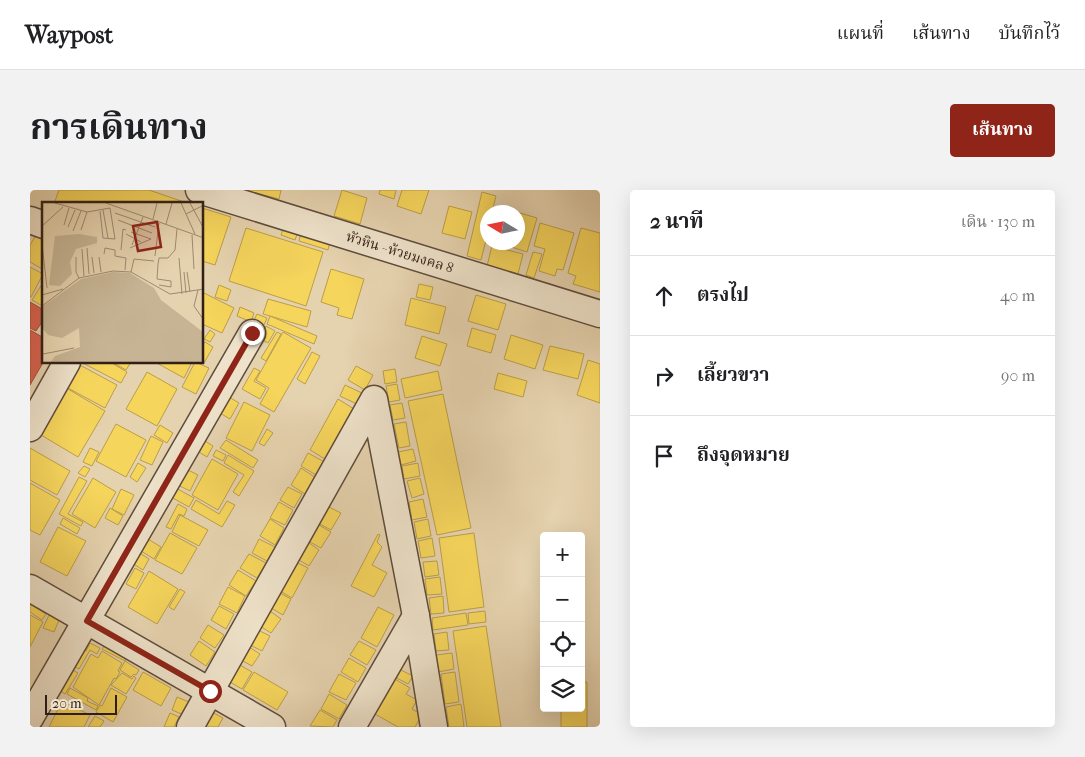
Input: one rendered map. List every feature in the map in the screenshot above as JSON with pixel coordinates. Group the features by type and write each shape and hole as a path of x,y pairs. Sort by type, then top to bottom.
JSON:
{"street":[{"name":"หัวหิน - ห้วยมงคล 8","path":"199,190 600,314"},
{"path":"30,220 42,224"},
{"path":"30,718 252,333"},
{"path":"30,428 66,364"},
{"path":"190,727 374,399 416,616 434,727"},
{"path":"30,588 272,727"},
{"path":"352,727 416,616"}],"building: ที่อยู่อาศัย":[{"path":"59,190 149,190 184,202 55,202"},
{"path":"245,190 281,190 279,199"},
{"path":"342,190 367,198 360,224 334,216"},
{"path":"380,190 396,190 394,199 379,194"},
{"path":"402,190 429,190 421,214 397,206"},
{"path":"482,192 496,196 494,205 480,205 480,250 484,250 481,260 467,256"},
{"path":"449,206 472,212 465,239 442,233"},
{"path":"204,209 231,217 215,265 204,262"},
{"path":"525,214 537,218 527,252 521,250 525,250"},
{"path":"286,221 300,226 295,240 281,235"},
{"path":"540,223 574,233 563,270 557,269 555,276 539,271 545,249 534,246"},
{"path":"246,228 323,252 306,306 229,281"},
{"path":"302,228 331,237 328,250 299,241"},
{"path":"581,228 600,233 600,292 573,284 576,276 568,273"},
{"path":"38,232 42,234 42,269 30,262 30,245"},
{"path":"491,250 508,250 523,254 518,274 487,266"},
{"path":"533,252 542,254 534,278 526,275"},
{"path":"30,267 42,273 42,276 30,297"},
{"path":"331,269 364,279 352,319 337,315 339,308 321,302"},
{"path":"42,284 42,306 32,300"},
{"path":"419,284 433,287 430,300 416,297"},
{"path":"219,285 231,290 227,301 215,297"},
{"path":"204,293 234,308 222,333 204,325"},
{"path":"476,295 506,304 498,330 468,321"},
{"path":"411,298 446,307 439,334 405,325"},
{"path":"268,299 311,311 307,327 263,314"},
{"path":"240,307 254,313 251,322 237,316"},
{"path":"257,314 267,318 264,325 254,320"},
{"path":"270,316 317,336 314,344 267,324"},
{"path":"266,326 275,331 268,343 259,338"},
{"path":"472,328 496,335 491,353 467,346"},
{"path":"210,330 215,334 210,342 204,339"},
{"path":"277,332 281,334 266,361 261,358"},
{"path":"283,332 311,348 274,412 260,404 269,388 256,380"},
{"path":"511,335 543,345 535,369 504,359"},
{"path":"422,336 447,344 440,366 415,358"},
{"path":"205,342 213,347 204,363"},
{"path":"550,346 584,354 578,379 543,370"},
{"path":"312,352 320,356 305,384 297,379"},
{"path":"588,360 600,364 600,403 577,395"},
{"path":"78,364 117,385 105,408 66,387"},
{"path":"85,364 113,364 127,372 121,383"},
{"path":"116,364 130,364 126,370"},
{"path":"159,364 191,364 184,378"},
{"path":"194,364 209,368 196,394 182,387"},
{"path":"356,366 373,375 365,390 348,380"},
{"path":"254,368 260,371 254,381 266,388 260,399 242,389"},
{"path":"395,369 397,382 385,384 383,371"},
{"path":"438,371 442,390 405,398 401,379"},
{"path":"147,372 177,389 157,426 126,409"},
{"path":"498,373 527,381 523,397 494,389"},
{"path":"397,384 400,400 389,402 386,386"},
{"path":"345,385 364,394 359,405 340,396"},
{"path":"63,386 105,411 78,457 36,432"},
{"path":"443,394 471,528 437,535 408,401"},
{"path":"229,397 239,403 230,419 220,413"},
{"path":"338,399 354,409 325,459 310,450"},
{"path":"244,402 270,415 252,451 226,438"},
{"path":"402,403 405,418 393,420 390,405"},
{"path":"406,422 410,446 399,448 394,424"},
{"path":"116,424 146,440 126,477 96,461"},
{"path":"160,425 173,433 167,443 154,435"},
{"path":"267,429 273,433 264,446 259,443"},
{"path":"151,436 163,442 152,465 140,460"},
{"path":"226,440 258,460 253,468 220,448"},
{"path":"205,441 213,446 207,457 199,452"},
{"path":"30,448 70,471 57,495 30,480"},
{"path":"90,448 99,452 92,466 83,462"},
{"path":"413,449 416,461 401,465 398,452"},
{"path":"216,450 226,455 223,461 213,456"},
{"path":"308,453 328,464 321,478 301,466"},
{"path":"228,455 254,471 239,496 233,492 244,475 224,463"},
{"path":"212,459 238,474 218,510 192,495"},
{"path":"138,463 146,468 137,482 130,477"},
{"path":"418,463 420,476 404,479 402,466"},
{"path":"84,466 90,469 85,477 78,473"},
{"path":"184,468 198,475 190,491 176,484"},
{"path":"301,468 322,482 311,498 291,485"},
{"path":"79,477 87,481 68,514 83,522 81,526 59,514"},
{"path":"93,478 116,492 95,528 72,514"},
{"path":"420,478 424,494 412,498 407,481"},
{"path":"30,483 60,500 40,535 30,530"},
{"path":"288,487 302,494 294,508 280,500"},
{"path":"176,488 194,498 189,507 171,497"},
{"path":"121,489 134,495 124,515 112,509"},
{"path":"423,499 427,517 412,520 409,502"},
{"path":"196,500 219,514 227,501 235,505 222,527 191,509"},
{"path":"279,502 293,510 285,525 270,518"},
{"path":"178,504 187,509 184,516 179,514 171,529 166,527"},
{"path":"325,505 341,513 331,530 316,522"},
{"path":"110,508 123,516 118,525 105,518"},
{"path":"180,515 208,530 199,546 172,532"},
{"path":"63,518 80,528 77,534 60,524"},
{"path":"270,519 284,528 275,545 260,536"},
{"path":"428,519 431,536 417,539 414,522"},
{"path":"319,525 331,532 321,548 310,542"},
{"path":"58,527 86,541 67,576 40,562"},
{"path":"170,533 197,548 182,574 155,560"},
{"path":"474,533 484,607 449,612 439,538"},
{"path":"378,534 380,535 377,542 382,547 372,565 387,573 374,597 351,586"},
{"path":"432,538 435,556 421,558 418,541"},
{"path":"148,539 161,547 154,559 141,551"},
{"path":"259,539 275,547 267,561 252,553"},
{"path":"309,543 319,550 309,566 299,560"},
{"path":"138,552 149,559 143,570 132,563"},
{"path":"249,554 266,563 257,578 240,568"},
{"path":"437,561 439,575 425,577 423,562"},
{"path":"296,562 308,568 292,598 280,591"},
{"path":"135,568 144,573 136,589 126,584"},
{"path":"238,570 256,581 246,596 229,585"},
{"path":"149,571 178,589 157,624 128,607"},
{"path":"440,577 442,594 427,595 425,579"},
{"path":"228,587 245,596 237,613 219,604"},
{"path":"180,589 185,592 174,610 169,607"},
{"path":"280,593 291,599 283,615 271,608"},
{"path":"443,596 444,613 431,614 429,598"},
{"path":"30,604 46,614 42,620 30,612"},
{"path":"219,606 234,614 226,629 211,620"},
{"path":"378,607 394,615 377,647 361,638"},
{"path":"270,611 281,619 271,633 260,626"},
{"path":"485,611 486,622 469,624 468,613"},
{"path":"466,613 468,625 433,630 432,618"},
{"path":"30,615 43,622 30,647"},
{"path":"49,615 59,620 54,632 43,628"},
{"path":"208,625 224,635 215,648 200,638"},
{"path":"486,626 501,727 467,727 453,631"},
{"path":"258,630 270,636 262,651 250,645"},
{"path":"447,632 449,650 436,651 434,634"},
{"path":"199,641 215,652 206,666 190,655"},
{"path":"359,641 376,650 367,665 350,655"},
{"path":"90,643 100,648 97,654 90,650 79,669 72,665 81,648 86,651"},
{"path":"105,645 127,657 125,661 102,649"},
{"path":"249,647 260,654 252,666 241,660"},
{"path":"102,651 122,663 118,671 120,672 116,679 114,678 99,705 73,687 91,654 98,658"},
{"path":"452,653 454,669 438,672 436,655"},
{"path":"349,658 366,668 358,682 341,672"},
{"path":"125,661 139,670 136,675 134,674 131,677 120,670"},
{"path":"240,665 252,672 242,689 230,682"},
{"path":"71,669 78,673 65,694 59,690"},
{"path":"399,669 413,676 408,684 395,677"},
{"path":"143,672 171,688 161,706 133,690"},
{"path":"254,672 288,692 277,710 243,690"},
{"path":"455,672 459,702 445,704 441,674"},
{"path":"122,673 132,679 134,676 136,678 126,694 111,685"},
{"path":"339,674 356,683 346,700 329,692"},
{"path":"393,678 410,688 406,694 417,700 412,709 422,715 415,727 398,727 373,713"},
{"path":"585,682 587,682 587,727 561,727 561,712 585,712"},
{"path":"70,688 88,698 87,701 98,706 96,710 67,694"},
{"path":"111,688 127,697 113,722 96,712 100,705 102,706"},
{"path":"329,694 347,705 339,719 321,709"},
{"path":"177,697 189,702 184,715 172,710"},
{"path":"62,701 90,715 84,727 49,727"},
{"path":"461,704 464,727 449,727 446,707"},
{"path":"320,710 337,720 333,727 310,726"},
{"path":"212,712 223,718 218,727 203,727"},
{"path":"170,713 179,717 174,727 164,727"},
{"path":"95,716 104,721 100,727 88,727"}],"building: ร้านค้า":[{"path":"30,302 42,309 42,322 36,331 30,328"},
{"path":"30,330 42,337 42,364 30,385"}],"route":[{"path":"210,691 87,621 252,333"}]}
